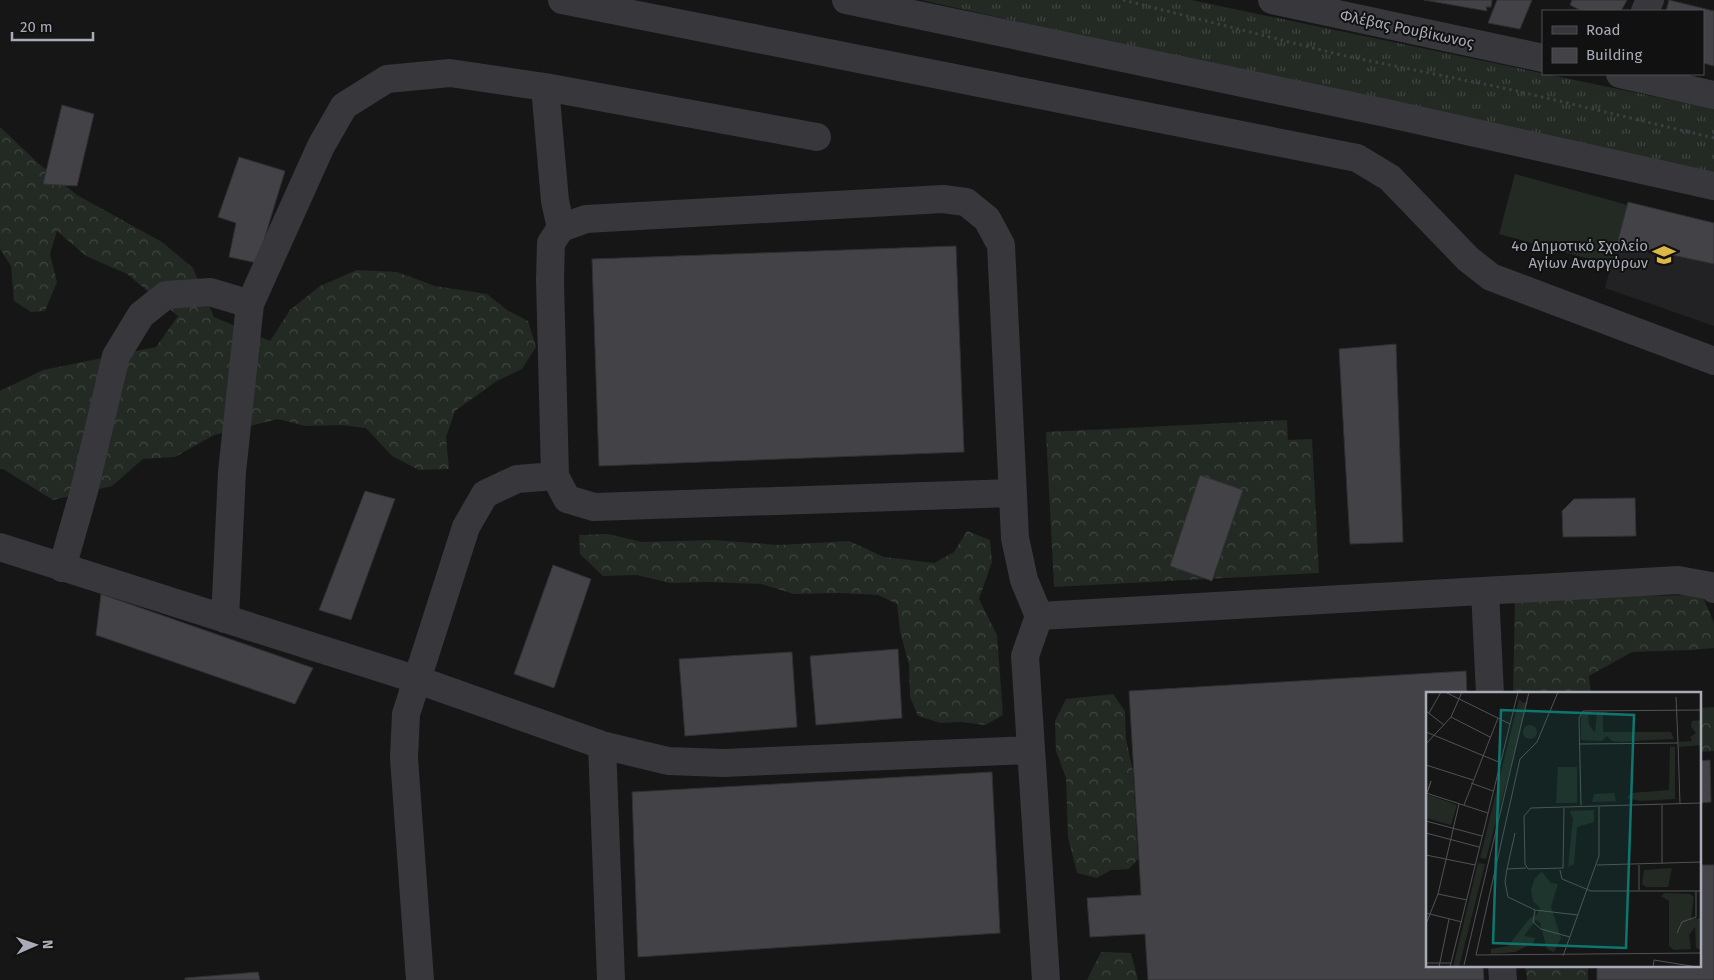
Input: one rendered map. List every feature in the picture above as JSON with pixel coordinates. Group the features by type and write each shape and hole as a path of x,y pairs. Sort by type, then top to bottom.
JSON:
{"street":[{"path":"562,0 1357,158 1390,178 1468,259 1491,277 1714,361"},
{"path":"846,0 1386,113 1714,186"},
{"name":"Φλέβας Ρουβίκωνος","path":"1272,0 1331,6 1542,58"},
{"path":"225,619 232,472 250,304 321,146 344,106 387,79 450,73 545,87 817,137"},
{"path":"1624,75 1714,95"},
{"path":"545,87 555,201 561,228"},
{"path":"1013,493 594,507 567,499 555,476 550,280 551,243 561,228 586,219 943,199 966,202 987,219 1002,245 1015,538 1024,580 1039,616 1025,656 1046,980"},
{"path":"62,568 84,490 116,356 141,315 166,295 210,292 250,304"},
{"path":"420,980 404,758 406,714 466,527 485,494 517,479 555,476"},
{"path":"0,547 418,680 602,745 668,760 723,762 1031,750"},
{"path":"1039,616 1678,580 1711,586 1714,590"},
{"path":"1485,591 1490,692"},
{"path":"602,745 611,980"}],"path":[{"path":"1123,0 1341,54 1513,90 1714,138"}],"shaded area":[{"name":"4ο Δημοτικό Σχολείο Αγίων Αναργύρων","path":"1628,202 1714,223 1714,326 1605,288"}],"green space":[{"path":"921,0 1191,0 1542,73 1542,75 1551,75 1714,109 1714,178"},
{"path":"0,127 38,163 77,195 162,242 193,268 214,317 270,341 290,310 320,286 357,270 397,272 435,286 487,294 507,310 528,321 536,347 522,369 497,381 455,411 446,437 449,469 419,470 392,456 366,428 341,425 305,426 278,419 214,435 175,457 143,459 112,486 53,500 3,469 0,469 0,391 43,370 156,347 178,316 127,274 86,256 57,231 50,254 57,282 45,311 31,312 14,301 11,266 0,249"},
{"path":"1515,174 1628,205 1611,265 1499,234"},
{"path":"1287,420 1288,440 1312,439 1319,573 1054,587 1046,432"},
{"path":"967,531 990,540 992,562 979,599 997,635 1003,715 985,725 960,722 941,723 918,716 910,697 909,665 900,631 897,604 878,595 839,593 794,594 761,584 670,583 637,575 603,576 580,554 579,535 608,534 642,542 714,540 779,545 849,541 884,557 934,563 954,552"},
{"path":"1702,595 1714,623 1714,648 1632,652 1589,676 1591,692 1513,692 1515,598"},
{"path":"1113,694 1125,711 1126,739 1133,771 1138,859 1129,869 1111,870 1097,878 1077,873 1068,837 1066,778 1056,751 1055,721 1066,699"},
{"path":"1714,707 1714,751 1702,752 1702,708"},
{"path":"1101,952 1131,953 1138,980 1087,980"},
{"path":"1525,968 1588,968 1588,980 1527,980"}],"building":[{"path":"1424,0 1492,0 1491,7 1486,7 1487,11"},
{"path":"1497,0 1532,0 1520,29 1488,23"},
{"path":"1572,0 1627,0 1622,10 1580,10 1570,5"},
{"path":"1669,0 1714,11 1714,66 1704,63 1704,10 1666,10"},
{"path":"62,105 94,114 77,186 43,184"},
{"path":"239,157 285,171 257,263 229,257 236,223 218,217"},
{"path":"1628,202 1714,223 1714,264 1658,252 1657,254 1617,244"},
{"path":"956,246 964,452 599,466 592,259"},
{"path":"1396,344 1403,542 1350,544 1339,349"},
{"path":"1200,475 1243,490 1212,581 1170,566"},
{"path":"365,491 395,499 351,620 319,610"},
{"path":"1635,498 1636,536 1563,537 1562,511 1574,499"},
{"path":"553,565 591,579 554,688 514,674"},
{"path":"101,594 313,668 295,704 96,635"},
{"path":"898,649 902,718 816,725 810,656"},
{"path":"792,652 797,727 685,736 679,659"},
{"path":"1466,671 1467,692 1426,692 1426,968 1483,968 1484,980 1148,980 1145,934 1090,937 1087,898 1141,895 1129,691"},
{"path":"1710,760 1711,802 1702,803 1702,761"},
{"path":"992,772 1000,933 638,957 632,792"},
{"path":"1702,865 1714,865 1714,980 1597,980 1597,968 1702,968"},
{"path":"258,972 260,980 185,980 185,978"}],"place":[{"name":"4ο Δημοτικό Σχολείο Αγίων Αναργύρων","path":"1664,255"}]}
